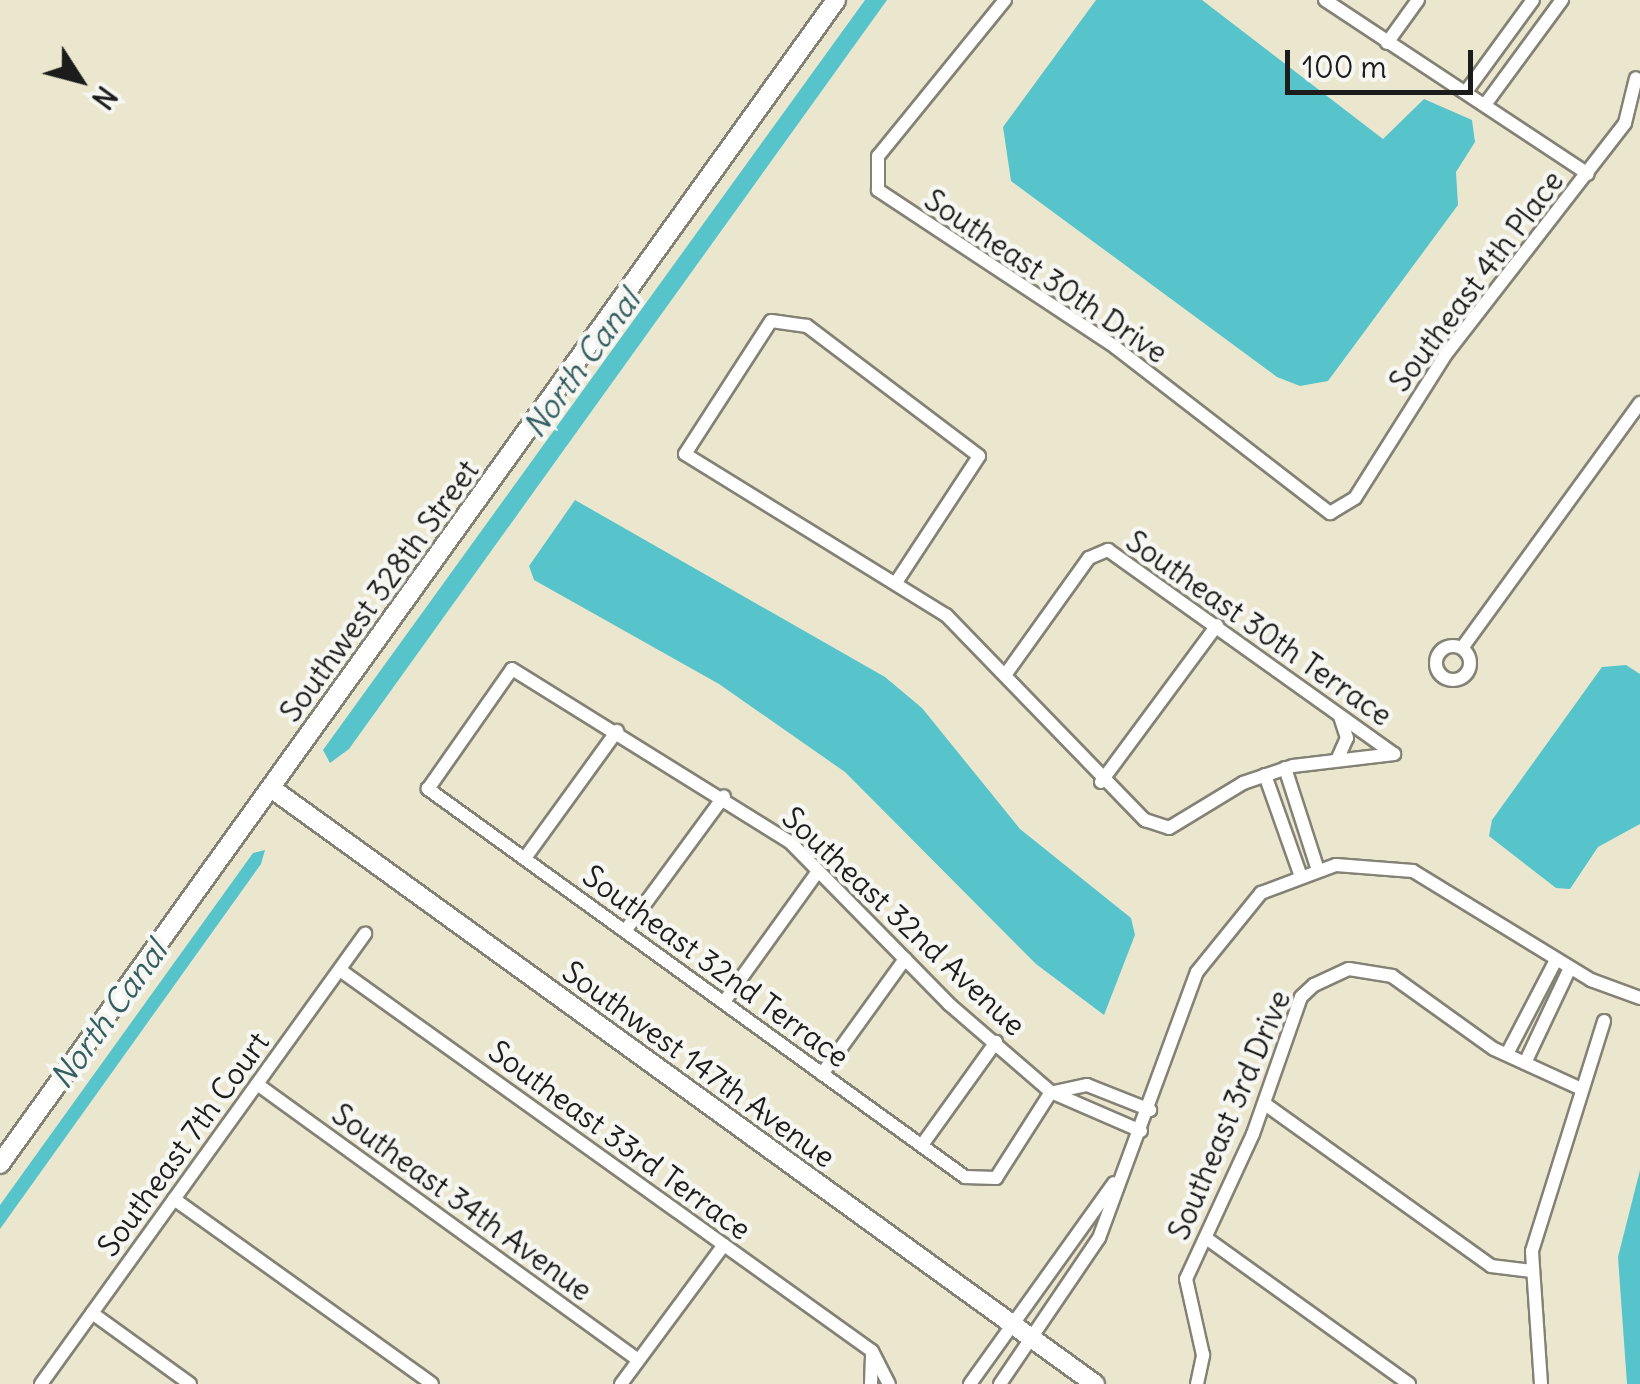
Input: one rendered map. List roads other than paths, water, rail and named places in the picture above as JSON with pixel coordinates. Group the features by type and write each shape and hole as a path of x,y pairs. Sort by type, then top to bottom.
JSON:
{"street":[{"name":"Southwest 328th Street","path":"0,1164 836,0"},
{"name":"Southeast 30th Drive","path":"1005,0 921,97 871,175 936,233 1115,347 1288,488 1324,511 1343,510"},
{"path":"1325,0 1387,43 1468,89 1588,174"},
{"path":"1387,43 1418,0"},
{"path":"1468,89 1533,0"},
{"path":"1487,102 1559,1"},
{"name":"Southeast 4th Place","path":"1343,510 1462,332 1625,123 1636,78"},
{"path":"897,581 979,456 807,326 780,318 692,430 685,454 897,581 1008,671 1102,782 1169,828 1265,775 1338,758 1347,738 1339,714"},
{"path":"1462,648 1640,403"},
{"name":"Southeast 30th Terrace","path":"1008,671 1095,553 1119,553 1394,754 1338,758"},
{"path":"1102,782 1217,625"},
{"name":"Southeast 32nd Avenue","path":"428,789 512,670 724,796 818,871 905,959 1052,1092 1141,1131"},
{"path":"525,858 617,731"},
{"path":"1285,768 1318,870"},
{"path":"1265,775 1300,874"},
{"name":"Southwest 147th Avenue","path":"270,788 1094,1384"},
{"name":"Southeast 32nd Terrace","path":"428,789 976,1182 996,1178 1052,1092"},
{"path":"625,931 724,796"},
{"path":"1000,1384 1034,1340 1099,1238 1212,943 1261,893 1300,874 1318,870 1413,871 1570,968 1640,998"},
{"path":"724,1002 818,871"},
{"name":"Southeast 7th Court","path":"41,1384 366,934"},
{"path":"822,1074 905,959"},
{"path":"1507,1054 1556,960"},
{"path":"1525,1063 1570,968"},
{"name":"Southeast 3rd Drive","path":"1197,1384 1203,1355 1186,1278 1264,1104 1301,997 1349,969 1392,976 1507,1054 1579,1088"},
{"name":"Southeast 33rd Terrace","path":"340,970 872,1350 889,1384"},
{"path":"1541,1384 1532,1271 1540,1208 1604,1021"},
{"path":"1523,1024 1540,1032"},
{"path":"922,1146 996,1042"},
{"name":"Southeast 34th Avenue","path":"257,1084 638,1360"},
{"path":"1052,1092 1087,1085 1150,1110"},
{"path":"1264,1104 1491,1266 1532,1271"},
{"path":"970,1384 1122,1174"},
{"path":"174,1199 432,1384"},
{"path":"1206,1238 1408,1384"},
{"path":"621,1384 724,1245"},
{"path":"92,1314 190,1384"},
{"path":"871,1384 872,1350"}],"water":[{"name":"North Canal","path":"865,0 887,0 349,749 330,763 323,750"},
{"path":"1096,0 1202,0 1383,139 1424,99 1472,120 1475,142 1456,172 1458,205 1328,381 1300,386 1277,377 1011,181 1003,127"},
{"path":"575,500 885,677 922,708 1020,829 1131,918 1135,935 1104,1015 1036,964 845,772 719,684 534,580 529,566"},
{"path":"1626,665 1640,674 1640,824 1598,847 1570,889 1556,888 1489,836 1492,820 1602,667"},
{"name":"North Canal","path":"265,850 261,864 0,1229 0,1205 253,853"},
{"path":"1640,1170 1640,1384 1627,1384 1618,1257"}]}
